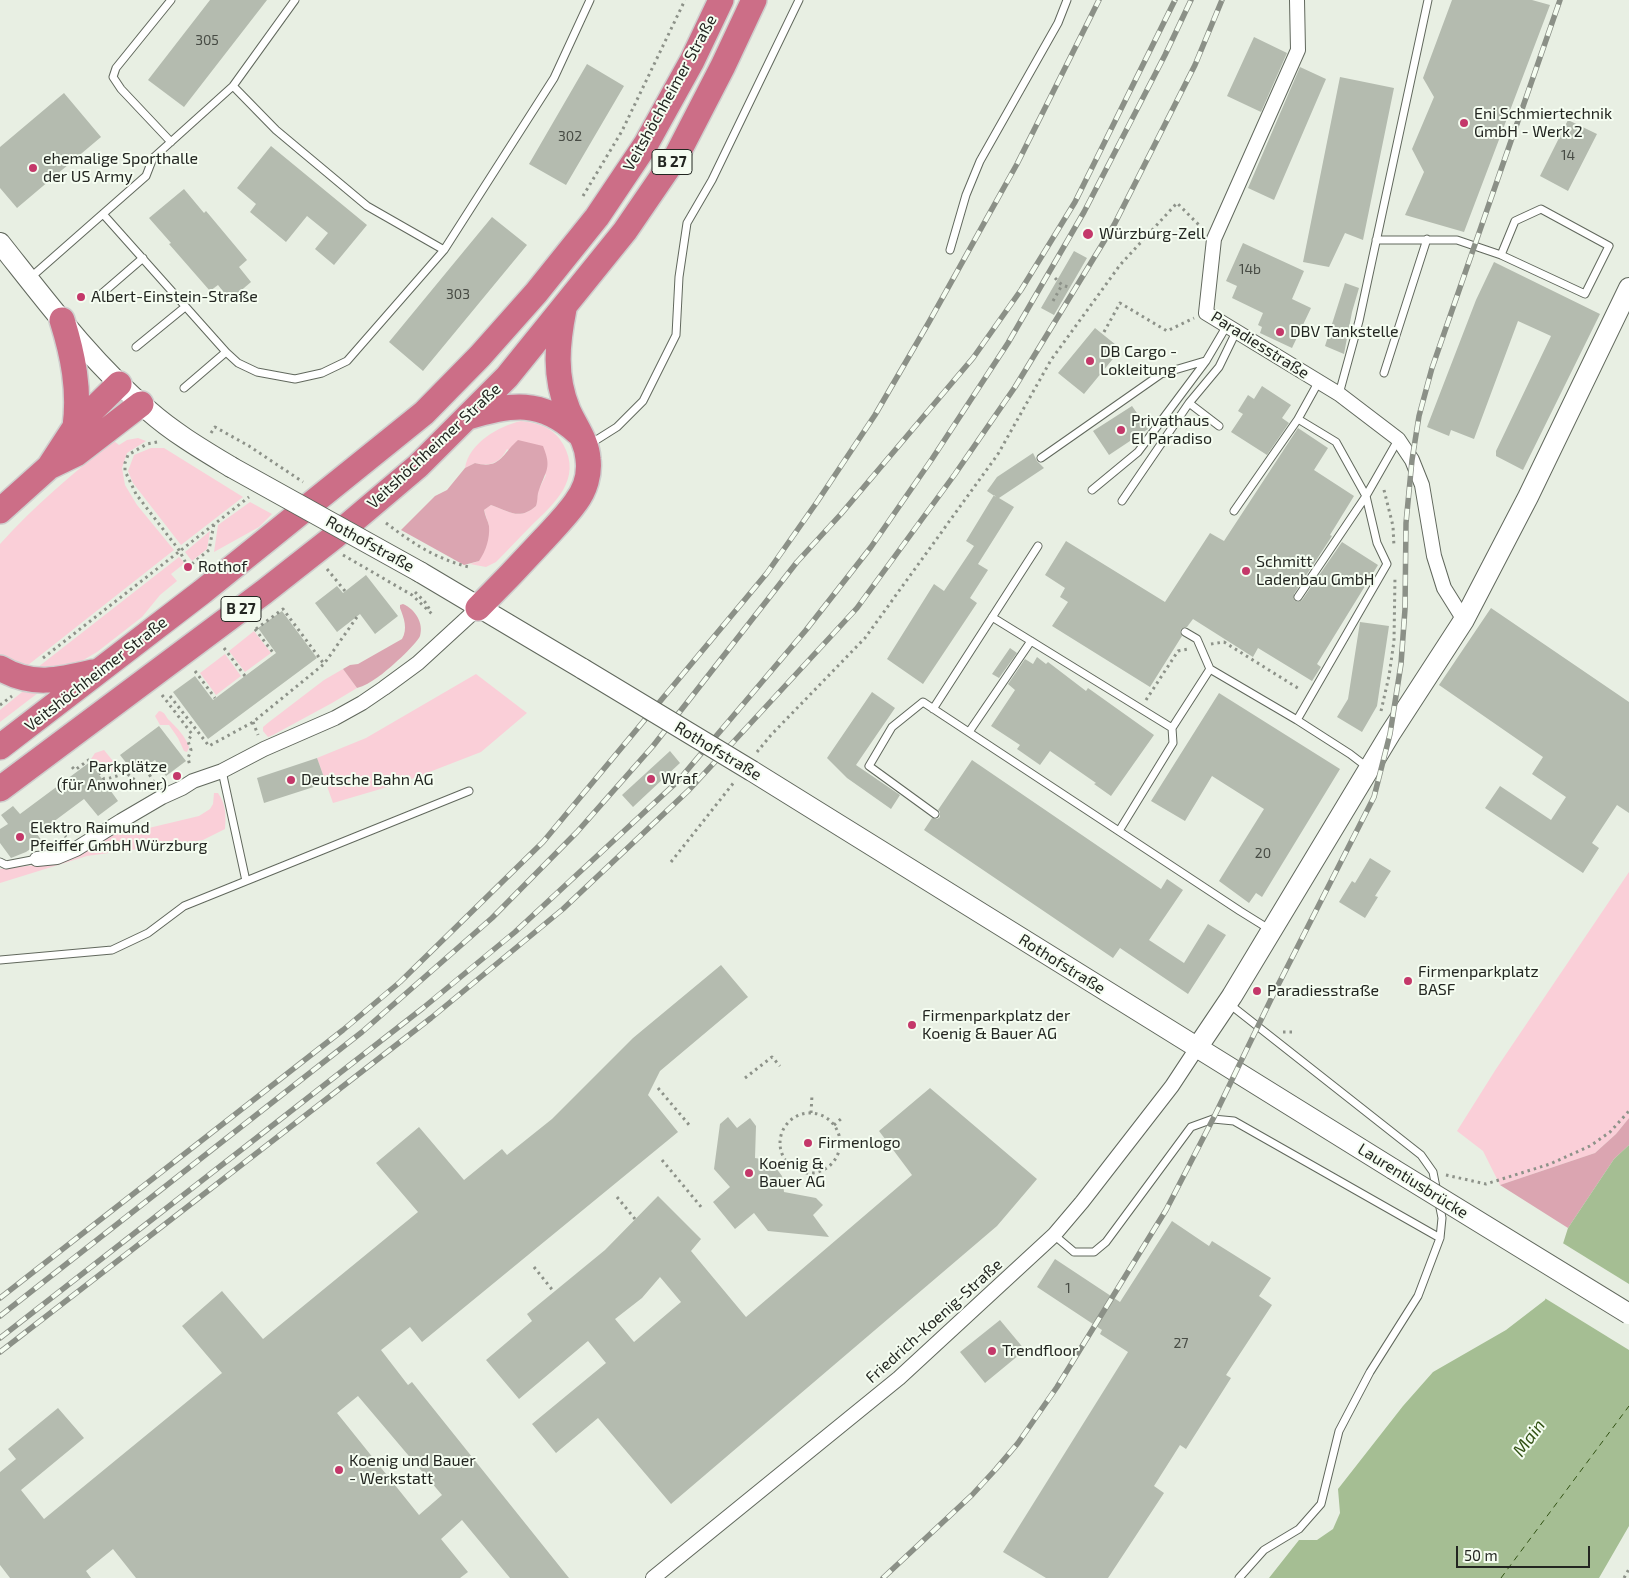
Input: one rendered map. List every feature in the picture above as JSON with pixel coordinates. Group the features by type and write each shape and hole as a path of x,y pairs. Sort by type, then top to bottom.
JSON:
{"highway":[{"name":"Veitshöchheimer Straße","path":"0,747 101,671 268,540 424,413 480,356 536,293 597,217 646,144 692,61 721,0"},
{"name":"Veitshöchheimer Straße","path":"0,789 264,592 334,537 418,466 507,377 564,309 625,231 677,155 723,66 754,0"},
{"path":"478,608 510,576 577,501 585,485 588,473 588,458 583,441 568,410 558,370 557,352 564,309"},
{"path":"62,320 74,366 77,410 74,427"},
{"path":"0,511 49,467 74,427 119,384"},
{"path":"49,467 76,454 141,404"},
{"path":"466,418 491,410 523,406 538,408 566,422 583,441"},
{"path":"10,673 38,681 101,671"}],"main road":[{"path":"0,243 62,320 119,384 141,404"},
{"path":"1198,1048 1228,1003 1390,734 1464,620 1528,497 1629,288"},
{"name":"Rothofstraße","path":"141,404 177,433 231,467 420,572 583,669 1198,1048"},
{"name":"Laurentiusbrücke","path":"1198,1048 1629,1314"}],"street":[{"name":"Paradiesstraße","path":"1297,0 1298,50 1214,238 1206,313 1339,394 1398,439 1412,460 1422,485 1434,556 1444,588 1464,620"},
{"path":"37,859 57,856 76,850 193,780 222,771 264,749 335,718 384,688 418,662 478,608"},
{"name":"Friedrich-Koenig-Straße","path":"653,1578 900,1378 1054,1235 1172,1086 1198,1048"}],"lane":[{"path":"171,0 116,68 113,77 121,89 171,142"},
{"path":"29,279 146,176 153,158 233,86 295,0"},
{"path":"103,214 185,307 238,363 257,372 272,376 295,379 322,374 347,361 444,250 554,78 590,0"},
{"path":"583,441 617,426 643,401 676,335 679,277 687,223 712,180 799,0"},
{"path":"950,250 966,195 980,161 1058,23 1067,0"},
{"path":"1339,394 1359,321 1428,0"},
{"path":"233,86 276,130 367,206 444,250"},
{"path":"1376,240 1457,240 1501,255 1584,294 1609,246 1541,209 1514,221 1501,255"},
{"path":"1384,373 1427,239"},
{"path":"99,296 142,258"},
{"path":"136,347 185,307"},
{"path":"1092,490 1138,452 1231,329"},
{"path":"1122,501 1189,403 1219,367 1231,329"},
{"path":"184,388 226,352"},
{"path":"1041,458 1161,374 1206,361"},
{"path":"1234,511 1298,419 1319,381"},
{"path":"1189,403 1219,426"},
{"path":"1298,419 1336,442 1366,496 1377,544 1387,564 1298,720"},
{"path":"1298,597 1366,496 1398,439"},
{"path":"933,709 1038,546"},
{"path":"992,617 1172,728"},
{"path":"1185,632 1197,639 1210,669 1298,720 1350,754 1370,770"},
{"path":"969,732 1031,641"},
{"path":"1119,831 1173,743 1172,728 1210,669"},
{"path":"935,814 868,766 892,727 923,702 1240,912 1272,930"},
{"path":"222,771 246,881"},
{"path":"0,960 112,950 148,933 184,906 470,791"},
{"path":"2,864 37,859"},
{"path":"1228,1003 1421,1155 1433,1172 1442,1218 1440,1238 1418,1296 1370,1372 1339,1431 1321,1504 1299,1529 1264,1550 1239,1578"},
{"path":"1054,1235 1074,1252 1094,1252 1106,1242 1191,1127 1213,1119 1234,1121 1440,1238"}],"path":[{"path":"581,199 622,131 685,0"},
{"path":"671,862 747,769 771,735 865,638 998,454 1051,360 1120,265 1177,203 1214,238"},
{"path":"1054,278 1062,285 1071,288"},
{"path":"1053,302 1062,285"},
{"path":"1104,332 1120,303 1167,331 1206,313"},
{"path":"215,427 249,446 303,482 294,485"},
{"path":"164,443 155,441 128,455 125,471 136,494 179,550 188,568 210,550 214,523"},
{"path":"1379,474 1393,526 1394,555"},
{"path":"0,705 18,692 10,673 30,669 214,523 248,498 257,495"},
{"path":"386,523 410,542 448,562 469,567"},
{"path":"343,555 412,596 433,615 425,602 414,591"},
{"path":"326,568 345,591"},
{"path":"1378,716 1382,708 1389,676 1394,641 1395,575"},
{"path":"274,654 255,628 284,609 324,664"},
{"path":"170,696 209,746 252,722 324,664 357,617"},
{"path":"224,648 245,676"},
{"path":"195,670 215,698"},
{"path":"162,696 192,734 188,741 191,750 188,758 193,780"},
{"path":"72,767 75,770 90,759 104,779 124,773 130,775 154,802"},
{"path":"745,1078 772,1057 780,1066"},
{"path":"658,1088 690,1126"},
{"path":"811,1113 812,1095"},
{"path":"1433,1172 1486,1184 1550,1164 1590,1146 1610,1132 1629,1111"},
{"path":"811,1113 817,1114 826,1118 834,1125 840,1142 834,1160 827,1167 819,1171 800,1171 785,1160 780,1140 783,1130 797,1116 811,1113"},
{"path":"834,1125 842,1118"},
{"path":"662,1160 702,1208"},
{"path":"776,1168 785,1160"},
{"path":"617,1197 635,1219"},
{"path":"534,1267 554,1292"},
{"path":"1624,1578 1629,1569"}],"shaded area":[{"path":"521,421 545,427 559,438 568,457 570,468 568,480 557,500 496,562 486,567 470,564 479,561 489,526 484,510 491,505 519,514 530,511 536,506 538,491 546,475 507,449 501,458 494,463 475,463 465,468 472,451 486,437 512,423"},
{"path":"138,438 146,441 127,453 122,468 125,485 137,505 174,550 23,669 11,664 0,655 0,544 55,490 114,441 119,445 127,440"},
{"path":"518,440 543,446 546,453 548,464 538,492 536,506 530,511 519,514 491,505 484,510 489,526 489,535 486,549 479,561 464,565 401,530 435,496 447,490 465,468 475,463 483,465 495,462"},
{"path":"151,448 164,448 243,497 181,545 133,483 128,471 134,455"},
{"path":"250,502 272,514 259,527 214,552 218,525"},
{"path":"210,531 207,549 192,561 185,552"},
{"path":"179,557 185,563 171,574 177,581 160,595 142,617 97,652 75,665 33,671"},
{"path":"403,604 415,613 420,621 421,631 418,640 388,670 357,688 343,669 350,665 358,664 402,639 405,627 400,605"},
{"path":"254,631 271,653 245,672 229,651"},
{"path":"225,654 241,676 216,695 200,673"},
{"path":"343,669 357,688 268,737 263,731 263,727 324,680"},
{"path":"476,674 527,713 481,752 401,783 333,803 317,758 366,738"},
{"path":"27,688 38,690 38,693 0,722 0,710"},
{"path":"159,711 164,714 183,736 189,747 187,752 184,751 169,725 160,725 155,716"},
{"path":"104,750 113,761 113,772 101,773 91,759 95,753"},
{"path":"214,793 218,793 224,806 225,829 203,840 87,856 0,883 0,869 45,864 114,833 132,832 199,816 210,809 213,804"},
{"path":"1629,872 1629,1118 1616,1134 1595,1153 1500,1185 1483,1151 1457,1131 1496,1069"},
{"path":"1629,1118 1629,1145 1614,1159 1568,1228 1500,1185 1595,1153 1616,1134"}],"water":[{"name":"Main","path":"1629,1145 1629,1526 1599,1578 1269,1578 1299,1540 1317,1540 1333,1529 1340,1513 1338,1489 1403,1406 1433,1372 1506,1330 1545,1300 1568,1228 1614,1159"}],"pier":[{"path":"1561,1242 1629,1284 1629,1350 1543,1297"}],"building":[{"path":"210,0 267,0 184,107 148,80"},
{"name":"Eni Schmiertechnik GmbH - Werk 2","path":"1452,0 1532,0 1550,5 1464,232 1405,215 1424,172 1412,149 1434,97 1423,78"},
{"path":"1254,37 1287,53 1261,112 1227,96"},
{"path":"587,64 624,86 566,185 529,164"},
{"path":"1300,67 1326,79 1274,200 1248,188"},
{"path":"1340,77 1394,88 1363,240 1345,233 1329,267 1303,262"},
{"name":"ehemalige Sporthalle der US Army","path":"64,93 101,137 17,208 0,188 0,147"},
{"path":"1568,120 1597,134 1568,191 1540,176"},
{"path":"271,146 367,225 334,265 315,249 328,233 307,216 286,242 250,212 256,204 237,188"},
{"path":"184,189 204,213 206,211 247,260 239,267 251,282 230,300 218,285 210,291 149,218"},
{"path":"492,217 527,245 423,371 389,342"},
{"path":"1243,243 1304,271 1292,299 1311,308 1292,348 1260,333 1262,327 1258,325 1263,313 1232,298 1237,286 1226,281"},
{"path":"1074,251 1087,258 1054,315 1041,308"},
{"path":"1494,262 1600,314 1523,470 1496,456 1496,451 1551,336 1518,321 1474,439 1451,430 1449,436 1427,427 1476,300"},
{"path":"1345,283 1359,288 1352,312 1344,354 1325,346"},
{"name":"DB Cargo - Lokleitung","path":"1095,328 1121,349 1084,394 1058,373"},
{"path":"1262,386 1291,405 1282,418 1289,423 1267,455 1231,432 1243,414 1238,411 1248,395 1254,399"},
{"name":"Privathaus El Paradiso","path":"1132,406 1148,429 1109,455 1093,431"},
{"path":"1298,428 1328,448 1314,470 1354,496 1330,535 1332,536 1294,594 1294,600 1298,602 1302,600 1342,542 1378,565 1317,664 1321,667 1312,681 1258,648 1253,657 1193,619 1187,627 1181,629 1182,636 1150,687 1052,626 1068,602 1060,597 1065,588 1045,575 1066,541 1165,602 1210,533 1224,541"},
{"path":"1033,453 1037,461 1044,468 999,498 1014,507 978,564 988,570 970,598 977,603 923,684 887,659 934,584 944,591 974,546 966,541 994,495 987,491 997,477"},
{"path":"366,575 398,616 375,634 360,614 337,632 315,603 337,586 343,593"},
{"path":"1491,608 1629,702 1629,813 1617,805 1592,843 1599,848 1583,873 1485,808 1500,786 1551,820 1566,797 1532,774 1543,757 1439,685"},
{"path":"282,611 317,658 208,739 173,692 195,676 213,700 276,653 258,628"},
{"path":"1360,622 1389,626 1377,706 1362,732 1337,717 1348,699"},
{"path":"1010,648 1017,653 999,678 992,674"},
{"path":"1037,657 1046,664 1048,662 1086,691 1088,688 1154,735 1111,796 1094,784 1096,783 1050,751 1040,765 1017,749 1020,745 991,726 1015,690 1008,684 1025,659 1033,664"},
{"path":"872,692 895,708 856,765 900,795 891,809 847,778 827,758"},
{"path":"1219,693 1340,769 1262,897 1256,893 1249,903 1219,881 1264,809 1212,776 1185,821 1151,801"},
{"path":"159,726 186,761 166,776 155,760 135,774 120,755"},
{"name":"Wraf","path":"670,751 680,763 633,807 622,795"},
{"name":"Deutsche Bahn AG","path":"317,758 326,783 264,803 257,778"},
{"path":"972,760 1161,889 1167,879 1183,890 1149,940 1184,963 1208,924 1226,935 1188,994 1120,948 1113,958 924,830 932,818 937,819 940,817 938,810"},
{"path":"90,762 118,801 98,816 84,799 37,834 42,841 26,852 11,858 0,843 0,829 8,824 1,815 13,806 20,814"},
{"path":"1370,858 1391,871 1375,896 1378,897 1365,918 1339,902 1352,881 1355,883"},
{"path":"721,965 748,997 660,1071 648,1095 678,1132 422,1342 410,1327 381,1350 408,1385 412,1382 569,1578 510,1578 462,1520 441,1539 468,1572 460,1578 136,1578 113,1549 86,1571 91,1578 10,1578 0,1565 0,1472 16,1459 8,1449 58,1408 84,1438 21,1490 44,1519 222,1373 182,1326 222,1291 263,1339 418,1212 376,1163 419,1127 464,1180 502,1149 507,1155 552,1119 633,1038","holes":["358,1396 442,1495 419,1515 337,1413"]},
{"path":"930,1088 1037,1179 997,1226 671,1504 598,1418 556,1453 532,1424 606,1363 588,1341 519,1399 486,1360 532,1321 527,1314 605,1250 658,1196 701,1239 691,1251 746,1317 912,1175 879,1131","holes":["660,1277 681,1302 634,1342 615,1319 642,1298"]},
{"name":"Koenig & Bauer AG","path":"728,1117 737,1128 750,1118 756,1126 755,1158 768,1160 776,1168 782,1176 784,1192 816,1198 823,1205 813,1215 829,1237 768,1231 754,1213 735,1229 713,1202 730,1187 714,1169 720,1124"},
{"path":"1172,1221 1209,1246 1212,1241 1271,1278 1259,1296 1272,1305 1226,1375 1231,1378 1186,1449 1180,1445 1154,1486 1164,1493 1108,1578 1046,1578 1003,1552 1128,1352 1100,1334 1102,1330 1037,1287 1055,1259 1120,1302"},
{"name":"Trendfloor","path":"1000,1320 1025,1350 985,1383 960,1352"}],"ferry route":[{"path":"1501,1578 1629,1406"}],"railway":[{"path":"0,1298 343,1030 400,982 543,842 767,573 875,415 1017,164 1099,0"},
{"path":"0,1316 362,1032 492,918 577,832 653,746 797,562 841,514 973,358 1021,290 1075,202 1175,0"},
{"path":"0,1338 423,1008 515,932 678,781 806,630 871,547 932,459 1008,343 1084,212 1165,55 1191,0"},
{"path":"0,1352 431,1018 563,909 689,790 857,608 955,474 1015,387 1114,225 1195,65 1222,0"},
{"path":"883,1578 972,1495 996,1469 1018,1443 1057,1387 1166,1210 1374,797 1390,734 1401,664 1405,609 1406,523 1412,460 1419,416 1432,368 1560,0"}],"place":[{"name":"Eni Schmiertechnik GmbH - Werk 2","path":"1464,123"},
{"name":"ehemalige Sporthalle der US Army","path":"33,168"},
{"name":"Würzburg-Zell","path":"1088,234"},
{"name":"Albert-Einstein-Straße","path":"81,297"},
{"name":"DBV Tankstelle","path":"1280,332"},
{"name":"DB Cargo - Lokleitung","path":"1090,361"},
{"name":"Privathaus El Paradiso","path":"1121,430"},
{"name":"Rothof","path":"188,567"},
{"name":"Schmitt Ladenbau GmbH","path":"1246,571"},
{"name":"Parkplätze (für Anwohner)","path":"177,776"},
{"name":"Wraf","path":"651,779"},
{"name":"Deutsche Bahn AG","path":"291,780"},
{"name":"Elektro Raimund Pfeiffer GmbH Würzburg","path":"20,837"},
{"name":"Firmenparkplatz BASF","path":"1408,981"},
{"name":"Paradiesstraße","path":"1257,991"},
{"name":"Firmenparkplatz der Koenig & Bauer AG","path":"912,1025"},
{"name":"Firmenlogo","path":"808,1143"},
{"name":"Koenig & Bauer AG","path":"749,1173"},
{"name":"Trendfloor","path":"992,1351"},
{"name":"Koenig und Bauer - Werkstatt","path":"339,1470"}]}
